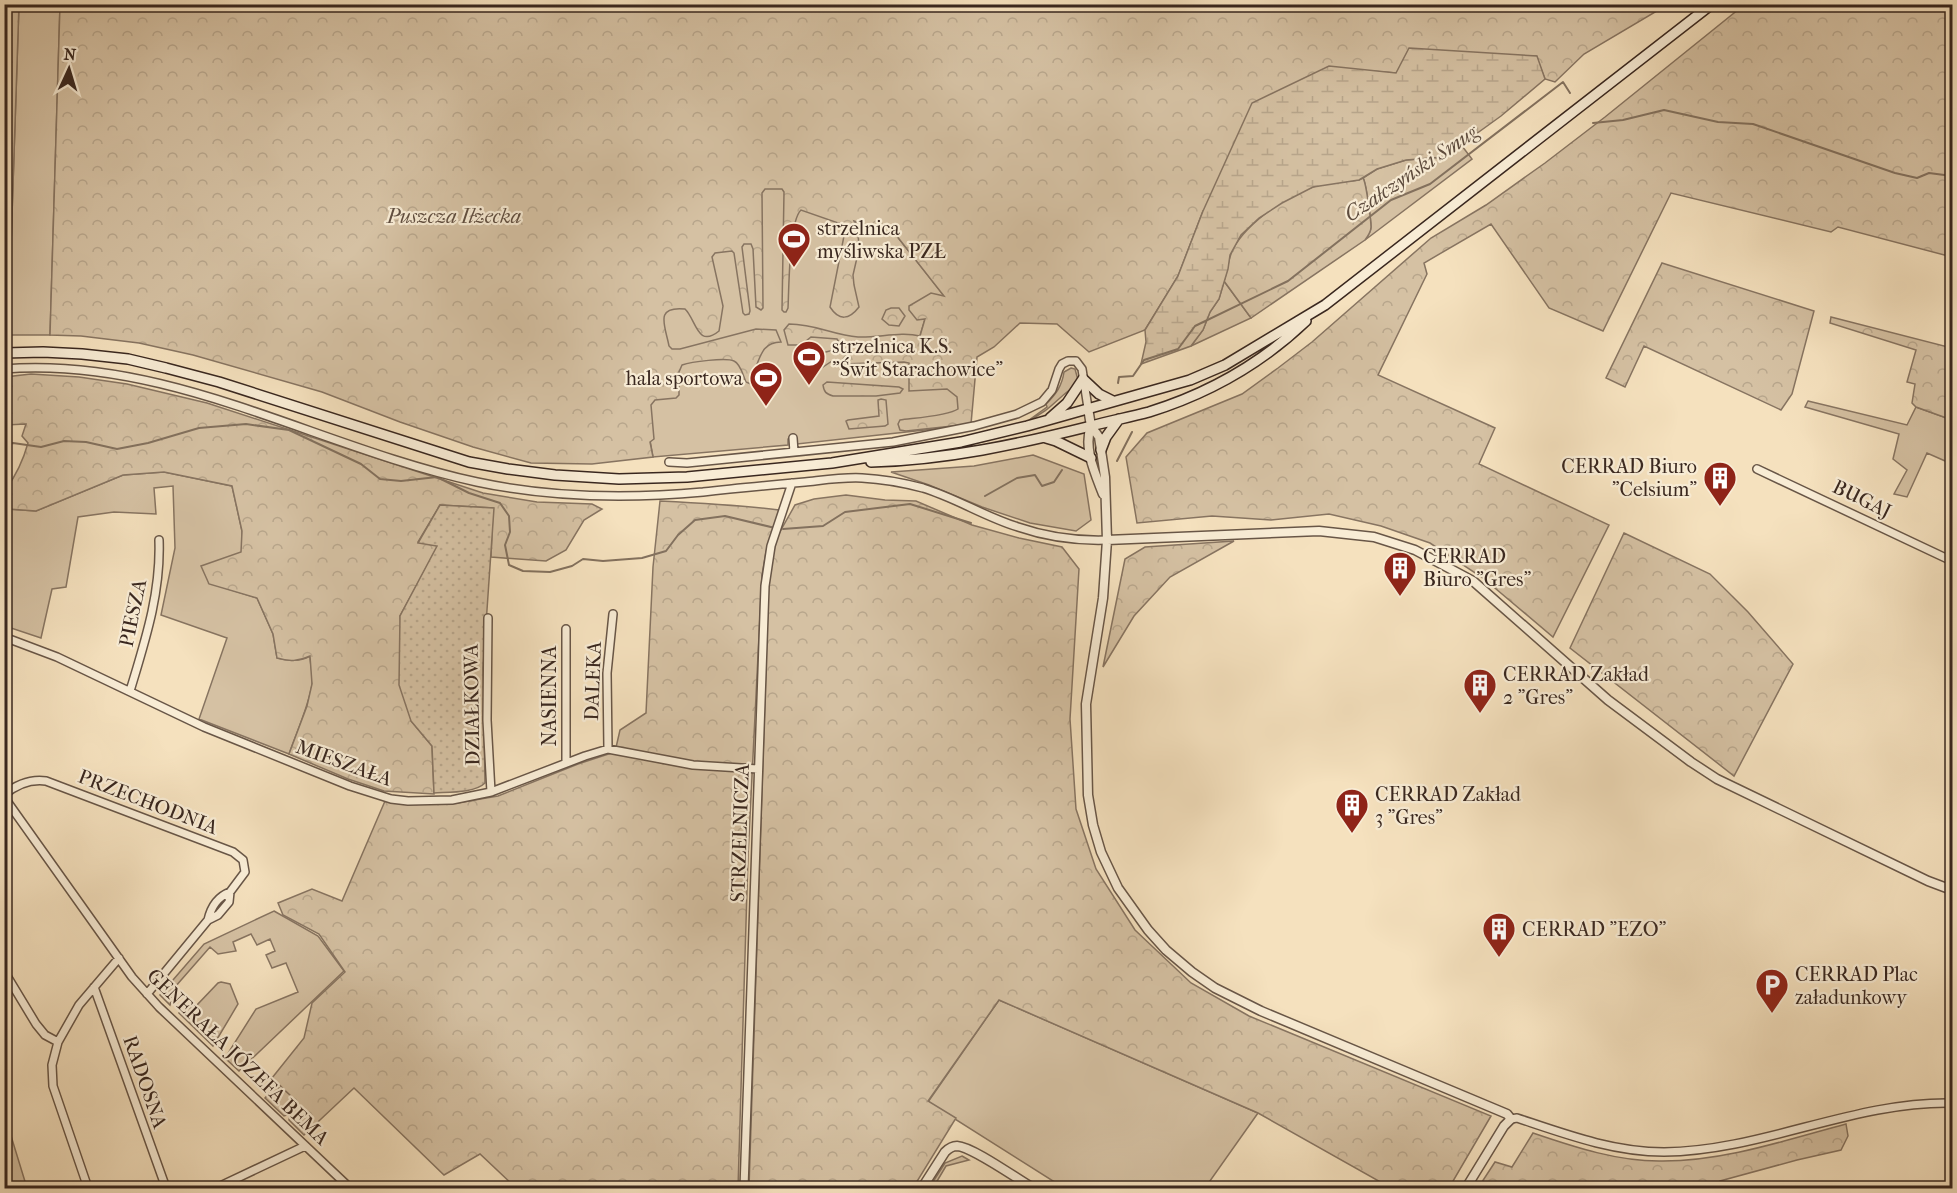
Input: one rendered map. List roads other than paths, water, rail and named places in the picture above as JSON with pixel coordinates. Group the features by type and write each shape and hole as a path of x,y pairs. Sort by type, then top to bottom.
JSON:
{"main road":[{"path":"4,353 43,352 128,359 219,382 469,462 508,469 619,479 687,477 832,463 894,461 1003,447 1148,412 1203,391 1244,370 1713,4"},
{"path":"832,463 960,442 1045,421 1190,380 1225,365 1318,310"},
{"path":"1045,421 1067,403 1083,379 1099,394 1113,401"},
{"path":"1101,450 1106,436 1119,419"},
{"path":"1044,438 1056,441 1091,458"}],"street":[{"path":"669,462 687,463 932,436 1031,409 1046,399 1055,385 1059,369 1065,362 1076,361 1082,369 1091,426 1099,436 1105,477 1107,540 1103,598 1086,704 1088,795 1101,852 1118,888 1136,914 1176,960 1227,995 1507,1114 1511,1119"},
{"path":"4,369 84,370 164,384 441,472 476,482 538,492 605,497 650,496 852,478 885,480 923,488 1014,526 1065,539 1107,540 1319,531 1374,537 1415,550 1473,581 1608,700 1690,762 1717,779 1928,881 1953,890"},
{"path":"1091,426 1087,437 1104,499"},
{"path":"793,438 794,452"},
{"name":"BUGAJ","path":"1757,469 1953,561"},
{"name":"STRZELNICZA","path":"744,1188 767,567 771,546 792,483"},
{"name":"PIESZA","path":"130,691 154,603 160,562 159,540"},
{"name":"DALEKA","path":"608,749 607,672 613,614"},
{"name":"DZIAŁKOWA","path":"489,618 487,720 491,792"},
{"name":"NASIENNA","path":"566,629 566,763"},
{"name":"MIESZAŁA","path":"4,637 57,657 204,727 350,786 408,801 452,800 491,792 597,751 608,749 693,765 758,769"},
{"name":"PRZECHODNIA","path":"4,796 13,788 35,780 46,781 233,852 243,860 245,871 230,892 222,896 211,909 208,920 147,994"},
{"name":"GENERAŁA JÓZEFA BEMA","path":"4,796 132,977 147,994 350,1188"},
{"path":"88,1188 53,1086 52,1065 58,1042 80,1005 119,958"},
{"path":"4,971 36,1024 45,1035 58,1042"},
{"name":"RADOSNA","path":"94,987 166,1188"},
{"path":"1466,1188 1504,1126 1511,1119 1517,1118 1606,1145 1666,1152 1701,1149 1748,1140 1880,1110 1953,1103"},
{"path":"216,1188 305,1146"},
{"path":"922,1188 945,1152 957,1146 972,1152 1033,1188"}],"waterway":[{"name":"Czałczyński Smug","path":"1118,383 1119,377 1133,376 1144,360 1178,349 1195,326 1288,281 1391,200 1430,184 1563,82 1570,93"},
{"name":"Czałczyński Smug","path":"1593,123 1623,120 1664,110 1718,122 1753,124 1895,173 1917,178 1929,173 1952,176"},
{"name":"Czałczyński Smug","path":"4,446 13,443 41,447 64,441 86,442 117,449 148,443 199,428 246,424 289,430 361,464 380,479 401,481 437,477 469,493 500,503 509,516 510,532 505,545 509,565 523,571 550,572 572,566 583,559 603,561 642,558 666,551 678,535 695,520 725,516 775,528"},
{"name":"Czałczyński Smug","path":"1117,461 1132,432"},
{"name":"Czałczyński Smug","path":"985,496 1017,478 1035,475 1042,486 1054,482 1062,470"},
{"name":"Czałczyński Smug","path":"783,529 823,526 845,512 910,504 971,523"}],"place":[{"name":"strzelnica myśliwska PZŁ","path":"794,268"},
{"name":"strzelnica K.S. \"Świt Starachowice\"","path":"809,386"},
{"name":"hala sportowa","path":"766,407"},
{"name":"CERRAD Biuro \"Celsium\"","path":"1720,507"},
{"name":"CERRAD Biuro \"Gres\"","path":"1400,597"},
{"name":"CERRAD Zakład 2 \"Gres\"","path":"1480,714"},
{"name":"CERRAD Zakład 3 \"Gres\"","path":"1352,834"},
{"name":"CERRAD \"EZO\"","path":"1499,958"},
{"name":"CERRAD Plac załadunkowy","path":"1772,1014"}],"park label":[{"name":"Puszcza Iłżecka","path":"454,216"}]}
